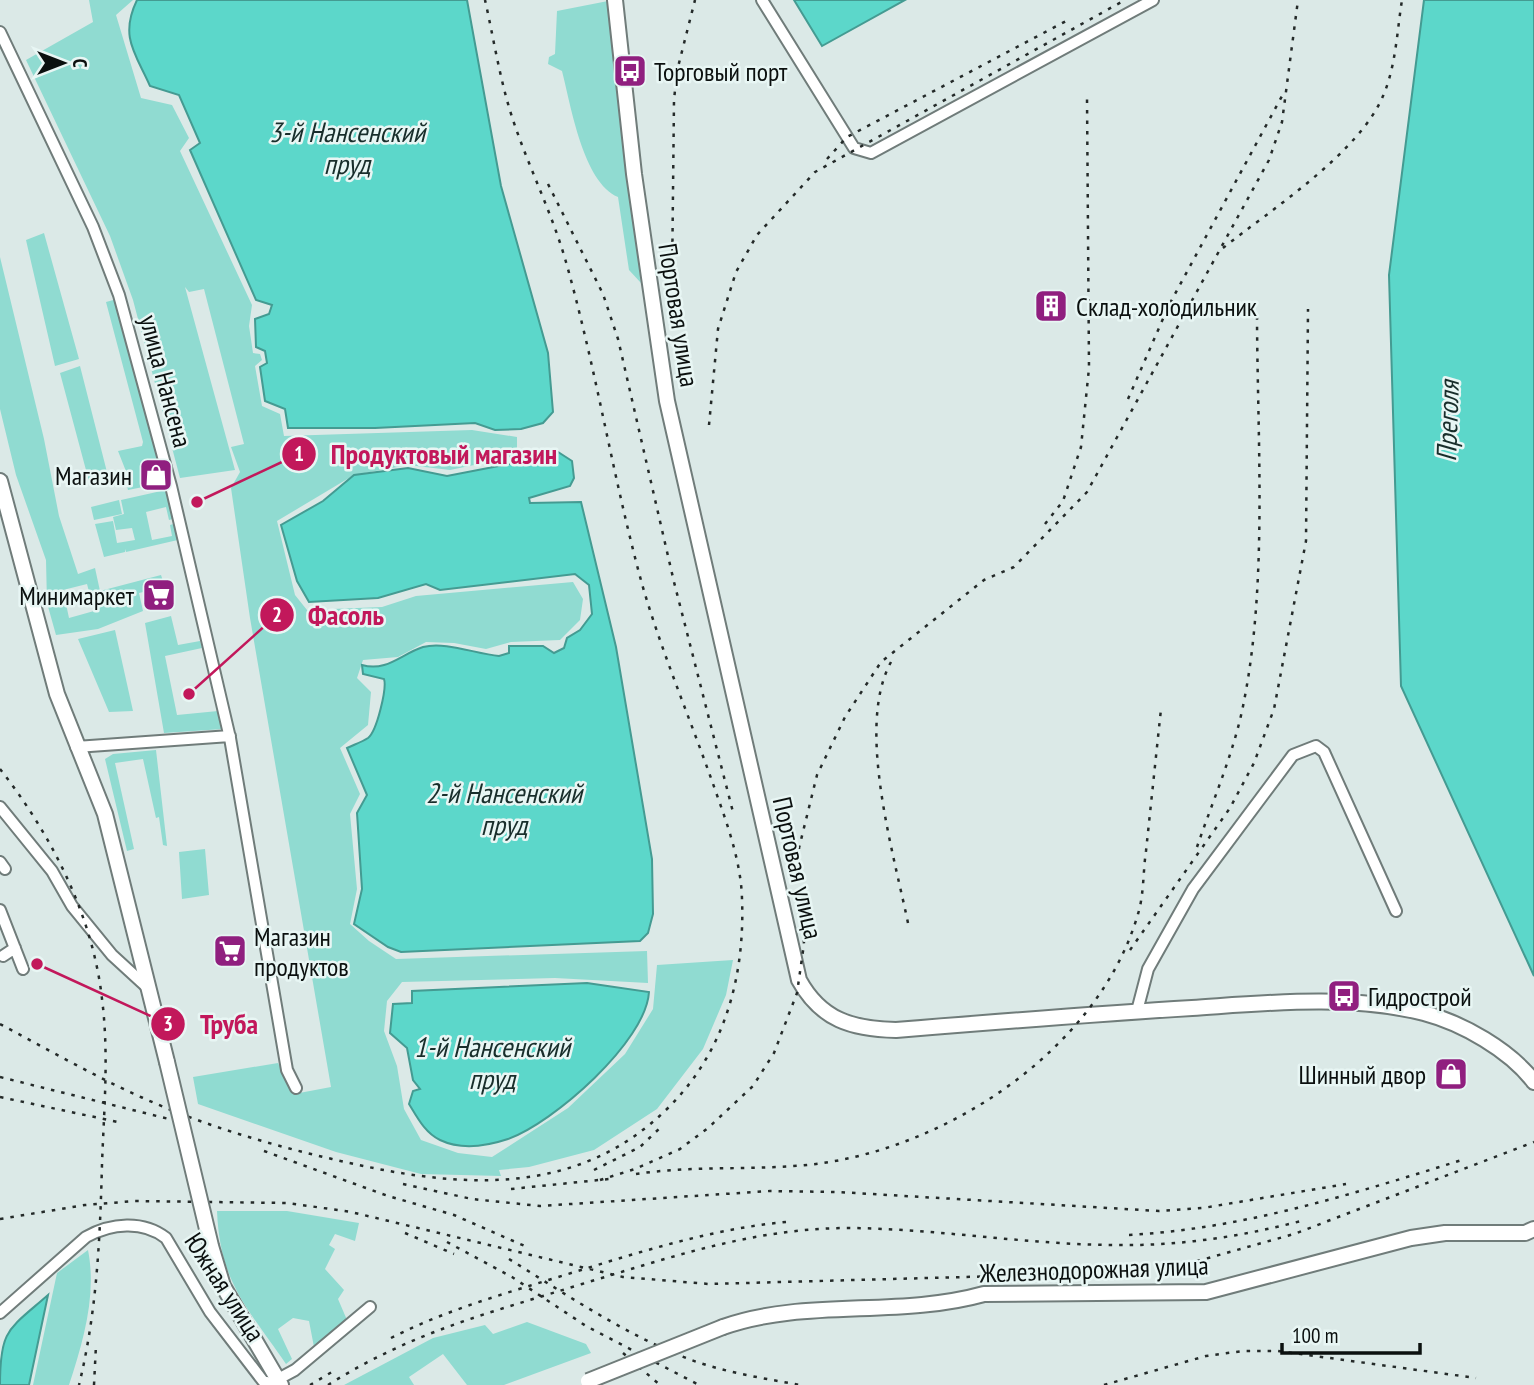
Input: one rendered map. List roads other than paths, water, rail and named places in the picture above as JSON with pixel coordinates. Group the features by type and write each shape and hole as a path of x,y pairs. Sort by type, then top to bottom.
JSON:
{"main road":[{"name":"Портовая улица","path":"615,0 634,174 667,401 799,980 808,996 830,1017 850,1026 872,1029 1137,1011 1325,1002 1392,1006 1433,1015 1463,1029 1517,1063 1534,1082"},
{"path":"0,481 41,642 76,747 104,814 223,1286 277,1383"},
{"name":"Железнодорожная улица","path":"583,1383 723,1327 777,1313 904,1308 953,1303 984,1294 1206,1292 1411,1238 1445,1233 1525,1233 1534,1228"}],"street":[{"path":"762,0 854,148 871,153 1153,0"},
{"name":"улица Нансена","path":"0,32 93,227 119,295 171,486 230,736 287,1070 296,1088"},
{"path":"76,747 230,736"},
{"path":"1137,1011 1148,970 1193,889 1293,755 1316,746 1324,752 1396,911"},
{"path":"2,817 52,871 72,906 112,955 148,988"},
{"path":"0,910 23,969"},
{"path":"3,956 15,948"},
{"name":"Южная улица","path":"0,1313 86,1237 114,1227 146,1227 166,1238 210,1312 256,1374 277,1383"},
{"path":"277,1383 370,1307"}],"water":[{"name":"3-й Нансенский пруд","path":"137,0 467,0 501,186 548,353 553,412 543,423 521,429 495,430 475,423 375,428 288,428 285,409 265,401 260,367 267,363 265,351 256,347 255,319 269,314 272,305 256,300 190,150 200,143 179,95 150,86 135,54 129,25"},
{"path":"794,0 905,0 822,46"},
{"name":"Преголя","path":"1424,0 1534,0 1534,976 1401,686 1389,275"},
{"name":"2-й Нансенский пруд","path":"539,452 558,452 572,461 574,478 570,486 529,498 530,503 581,502 616,647 652,859 653,914 648,933 640,941 401,952 388,947 354,924 362,889 357,813 367,795 347,748 371,734 385,684 384,679 363,674 362,665 379,666 415,650 432,646 499,656 509,653 509,646 543,646 554,653 564,648 567,638 580,630 592,614 589,585 575,574 440,590 426,584 378,598 309,602 297,581 281,525 323,501 354,475 408,468 447,476 509,464"},
{"name":"1-й Нансенский пруд","path":"587,983 649,992 644,1012 632,1034 615,1056 572,1099 527,1130 508,1139 483,1145 448,1143 426,1129 409,1104 413,1091 420,1089 413,1080 407,1048 390,1033 393,1004 412,1003 412,991"},
{"path":"48,1295 29,1385 0,1385 2,1352 9,1332"}],"railway":[{"path":"0,1024 125,1090 212,1125 283,1147 377,1169 466,1180 510,1179 552,1173 593,1159 632,1138 669,1107 688,1085 717,1037 728,1011 740,956 742,899 735,854 722,809 666,658 642,584 566,262 508,105 485,0"},
{"path":"672,284 674,100 677,71 695,0"},
{"path":"709,425 718,329 736,272 757,235 815,172 1125,0"},
{"path":"600,1180 635,1169 680,1149 708,1128 753,1086 774,1053 797,993 804,944 799,848 817,775 845,717 881,662 984,580 1014,567 1087,492 1269,160 1282,122 1298,0"},
{"path":"1223,248 1335,159 1371,117 1383,96 1391,73 1402,0"},
{"path":"827,159 847,137 1068,20"},
{"path":"1045,524 1063,501 1081,447 1089,368 1087,96"},
{"path":"1128,399 1169,305 1282,96"},
{"path":"548,184 603,294 618,339 674,582 734,816"},
{"path":"1130,950 1230,808 1254,763 1274,709 1306,541 1308,309"},
{"path":"1197,847 1235,738 1251,655 1260,507 1257,310"},
{"path":"891,662 881,689 877,756 881,793 909,928"},
{"path":"636,1174 794,1166 867,1154 917,1137 966,1113 1013,1083 1054,1048 1090,1007 1118,963 1138,914 1161,709"},
{"path":"0,769 36,821 67,877 89,937 102,999 105,1082 99,1247 90,1330 79,1385"},
{"path":"0,1077 181,1122"},
{"path":"0,1097 118,1122"},
{"path":"594,1170 640,1147 661,1127"},
{"path":"0,1219 85,1205 135,1201 288,1203 351,1212 623,1277 709,1284 1074,1274 1194,1262 1294,1234 1534,1142"},
{"path":"264,1151 388,1196 454,1215 527,1247"},
{"path":"1129,1235 1214,1225 1299,1208 1465,1159"},
{"path":"511,1189 609,1179"},
{"path":"403,1184 472,1199 540,1206 770,1191 838,1192 1159,1211 1203,1208 1346,1184"},
{"path":"328,1385 390,1351 483,1315 678,1255 743,1239 844,1228 1084,1244 1142,1245 1212,1239 1305,1220"},
{"path":"391,1338 478,1302 676,1242 730,1230 786,1222"},
{"path":"405,1233 454,1254"},
{"path":"447,1242 512,1277 586,1326 699,1385"},
{"path":"509,1259 596,1313 686,1358 742,1374 800,1385"},
{"path":"94,1385 96,1345"},
{"path":"1104,1385 1206,1356 1243,1351 1278,1351 1476,1378"},
{"path":"623,1353 660,1385"},
{"path":"310,1385 337,1369"}],"place":[{"name":"Торговый порт","path":"630,71"},
{"name":"Склад-холодильник","path":"1051,306"},
{"name":"Магазин","path":"156,475"},
{"name":"Продуктовый магазин","path":"197,502"},
{"name":"Минимаркет","path":"159,595"},
{"name":"Фасоль","path":"189,694"},
{"name":"Магазин продуктов","path":"230,951"},
{"name":"Труба","path":"37,964"},
{"name":"Гидрострой","path":"1344,996"},
{"name":"Шинный двор","path":"1451,1074"}]}
